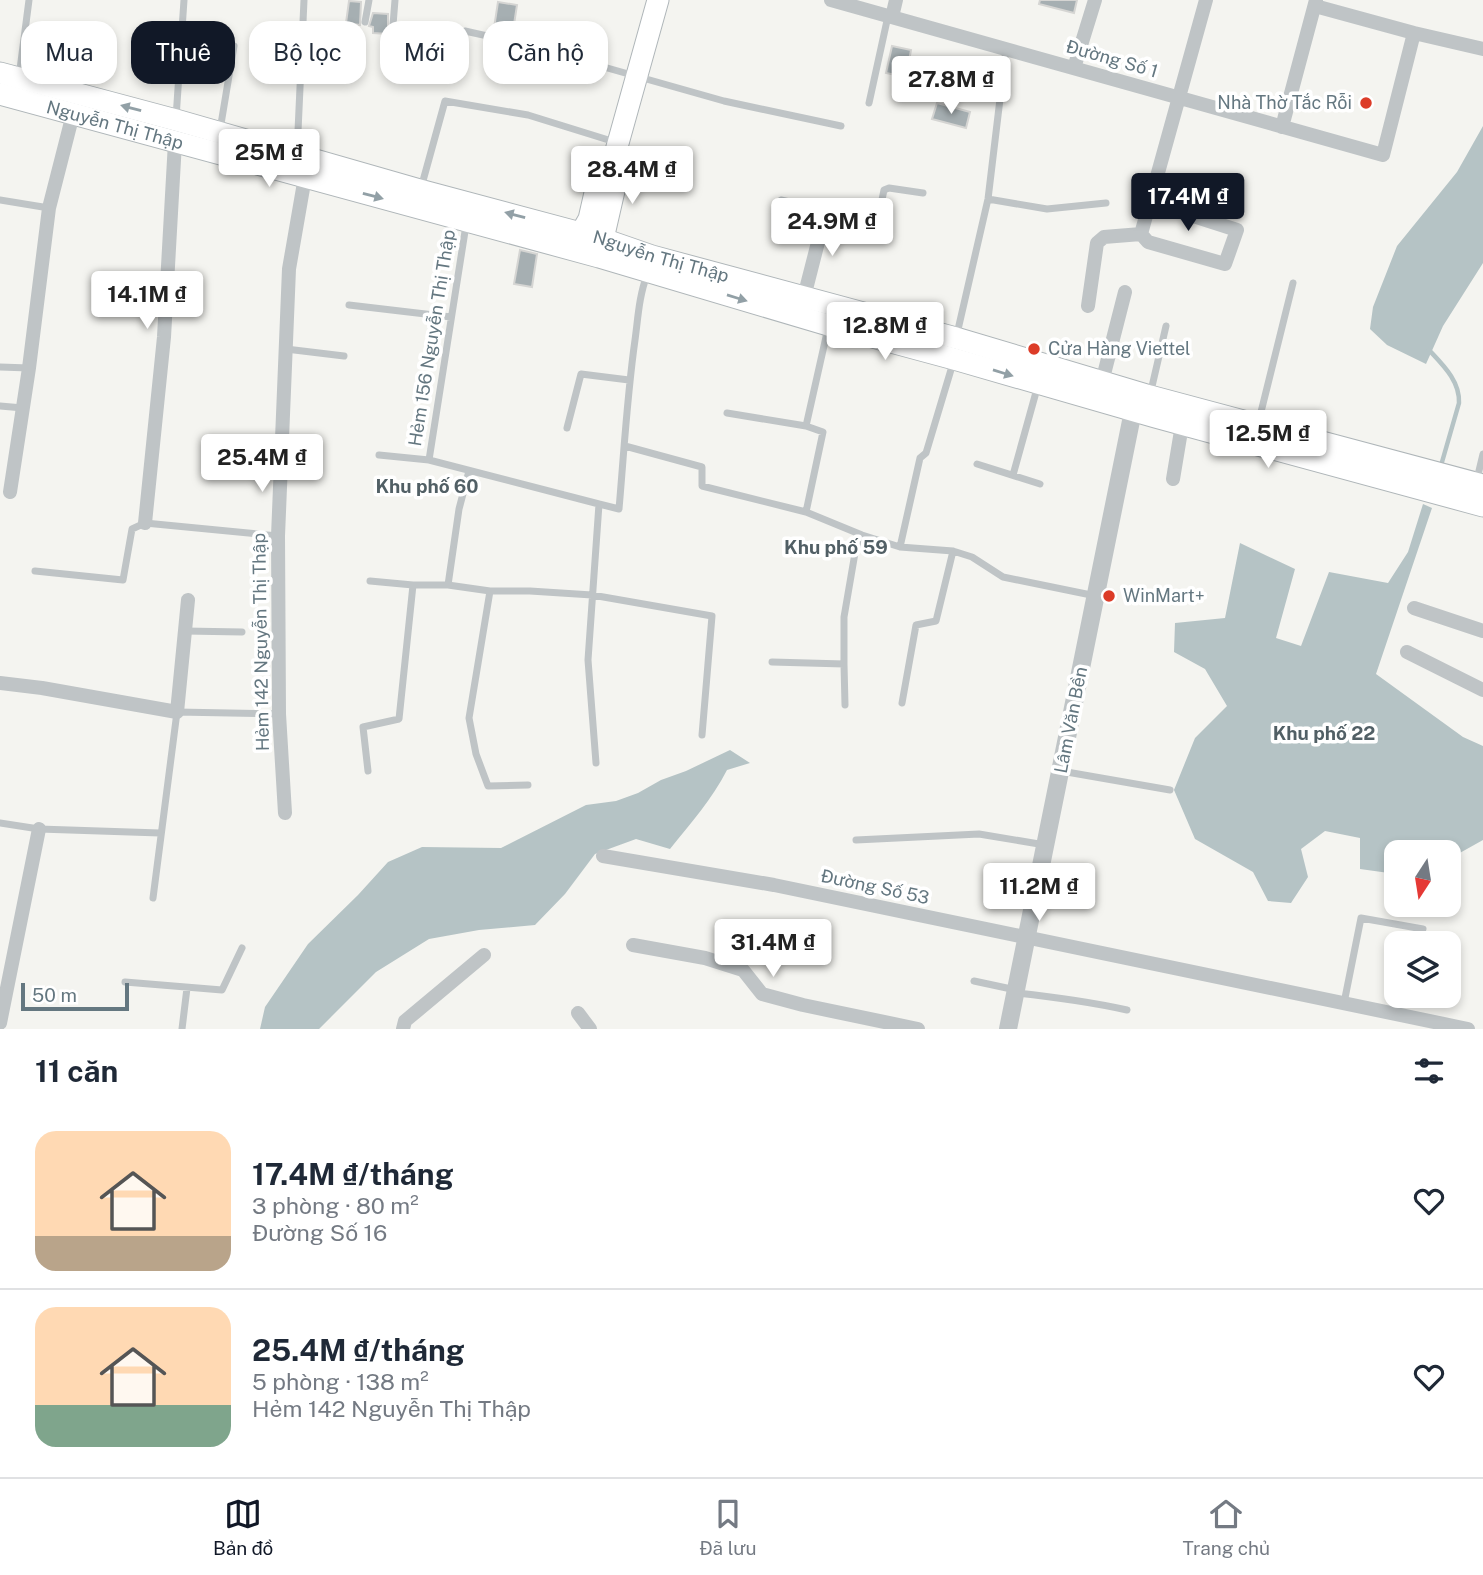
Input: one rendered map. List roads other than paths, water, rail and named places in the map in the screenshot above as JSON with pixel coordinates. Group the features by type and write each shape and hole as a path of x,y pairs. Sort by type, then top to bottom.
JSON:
{"main road":[{"path":"601,248 614,191 611,172 658,0"},
{"name":"Nguyễn Thị Thập","path":"10,76 304,177 466,220 579,242"},
{"name":"Nguyễn Thị Thập","path":"0,94 73,114 175,131 220,134 296,155 420,190 650,263 828,325 955,349 1102,382 1140,400 1182,425 1417,478 1467,486 1483,506"},
{"path":"579,242 589,219 597,184 611,172"},
{"name":"Nguyễn Thị Thập","path":"650,263 804,297 955,349 1038,384 1140,400 1258,425 1417,478"}],"street":[{"name":"Đường Số 1","path":"831,0 1382,155 1414,33"},
{"path":"890,17 897,0"},
{"path":"1074,68 1095,0"},
{"path":"1141,234 1206,0"},
{"path":"1282,127 1315,3 1414,33 1483,49"},
{"path":"10,492 49,208 73,114"},
{"path":"145,523 164,337 175,131"},
{"name":"Hẻm 142 Nguyễn Thị Thập","path":"285,813 279,714 278,536 289,269 304,177"},
{"path":"1141,234 1148,242 1225,264 1237,230 1150,202"},
{"path":"804,297 826,211"},
{"path":"1088,306 1097,243 1104,237 1141,234"},
{"path":"1102,382 1125,292"},
{"name":"Lâm Văn Bền","path":"1009,1029 1096,596 1140,400"},
{"path":"1173,480 1182,425"},
{"path":"0,682 177,712 188,600"},
{"path":"1414,608 1483,631"},
{"path":"1407,652 1483,690"},
{"path":"0,1023 39,829"},
{"name":"Đường Số 53","path":"603,856 774,886 1468,1029"},
{"path":"633,946 705,958 743,970 762,994 918,1029"},
{"path":"404,1029 405,1021 484,955"},
{"path":"578,1013 590,1029"}],"lane":[{"path":"10,76 29,0"},
{"path":"175,131 184,0"},
{"path":"296,155 304,0"},
{"path":"365,21 369,0"},
{"path":"393,21 395,0"},
{"path":"869,103 890,17"},
{"path":"469,32 519,43 724,101 841,126"},
{"path":"901,547 920,458 926,453 955,349 988,200 1006,49"},
{"path":"220,134 228,84"},
{"path":"420,190 445,101 528,115 619,143"},
{"path":"781,200 876,222 884,190 889,188 923,193"},
{"path":"0,200 49,208"},
{"path":"988,200 1047,209 1106,203"},
{"name":"Hẻm 156 Nguyễn Thị Thập","path":"429,460 466,220"},
{"path":"379,455 429,460 619,509 629,380 641,290 650,263"},
{"path":"1258,425 1293,283"},
{"path":"349,305 452,317"},
{"path":"806,426 828,325"},
{"path":"1140,400 1166,326"},
{"path":"286,349 344,356"},
{"path":"0,367 29,368"},
{"path":"567,428 581,374 629,380"},
{"path":"1013,475 1038,384"},
{"path":"0,406 23,408"},
{"path":"727,413 806,426 823,432 806,512"},
{"path":"625,446 702,467 702,486 806,512 862,535 901,547 953,551 972,557 1003,577 1096,596"},
{"path":"1467,486 1483,454"},
{"path":"977,464 1041,484"},
{"path":"447,585 459,509 469,471"},
{"path":"596,763 588,660 599,503"},
{"path":"35,571 123,580 132,529 145,523 278,536"},
{"path":"845,705 844,617 855,553 862,535"},
{"path":"902,703 916,625 936,621 953,551"},
{"path":"370,580 490,591 592,595 712,616 702,735"},
{"path":"368,771 363,727 399,719 413,585"},
{"path":"490,591 469,718 476,754 488,786 528,785"},
{"path":"185,631 242,632"},
{"path":"772,662 844,664"},
{"path":"153,898 177,712 279,714"},
{"path":"1060,771 1170,790"},
{"path":"0,823 39,829 160,833"},
{"path":"856,840 979,834 1046,845"},
{"path":"1343,1003 1361,918 1423,929"},
{"path":"125,982 222,990 242,948"},
{"path":"974,981 1127,1010"},
{"path":"182,1029 187,988"}],"waterway":[{"path":"1429,350 1450,374 1459,395 1440,469"}],"place":[{"name":"Nhà Thờ Tắc Rỗi","path":"1366,103"},
{"name":"Cửa Hàng Viettel","path":"1034,349"},
{"name":"WinMart+","path":"1109,596"}],"district":[{"name":"Khu phố 60","path":"427,486"},
{"name":"Khu phố 59","path":"836,547"},
{"name":"Khu phố 22","path":"1324,733"}]}
